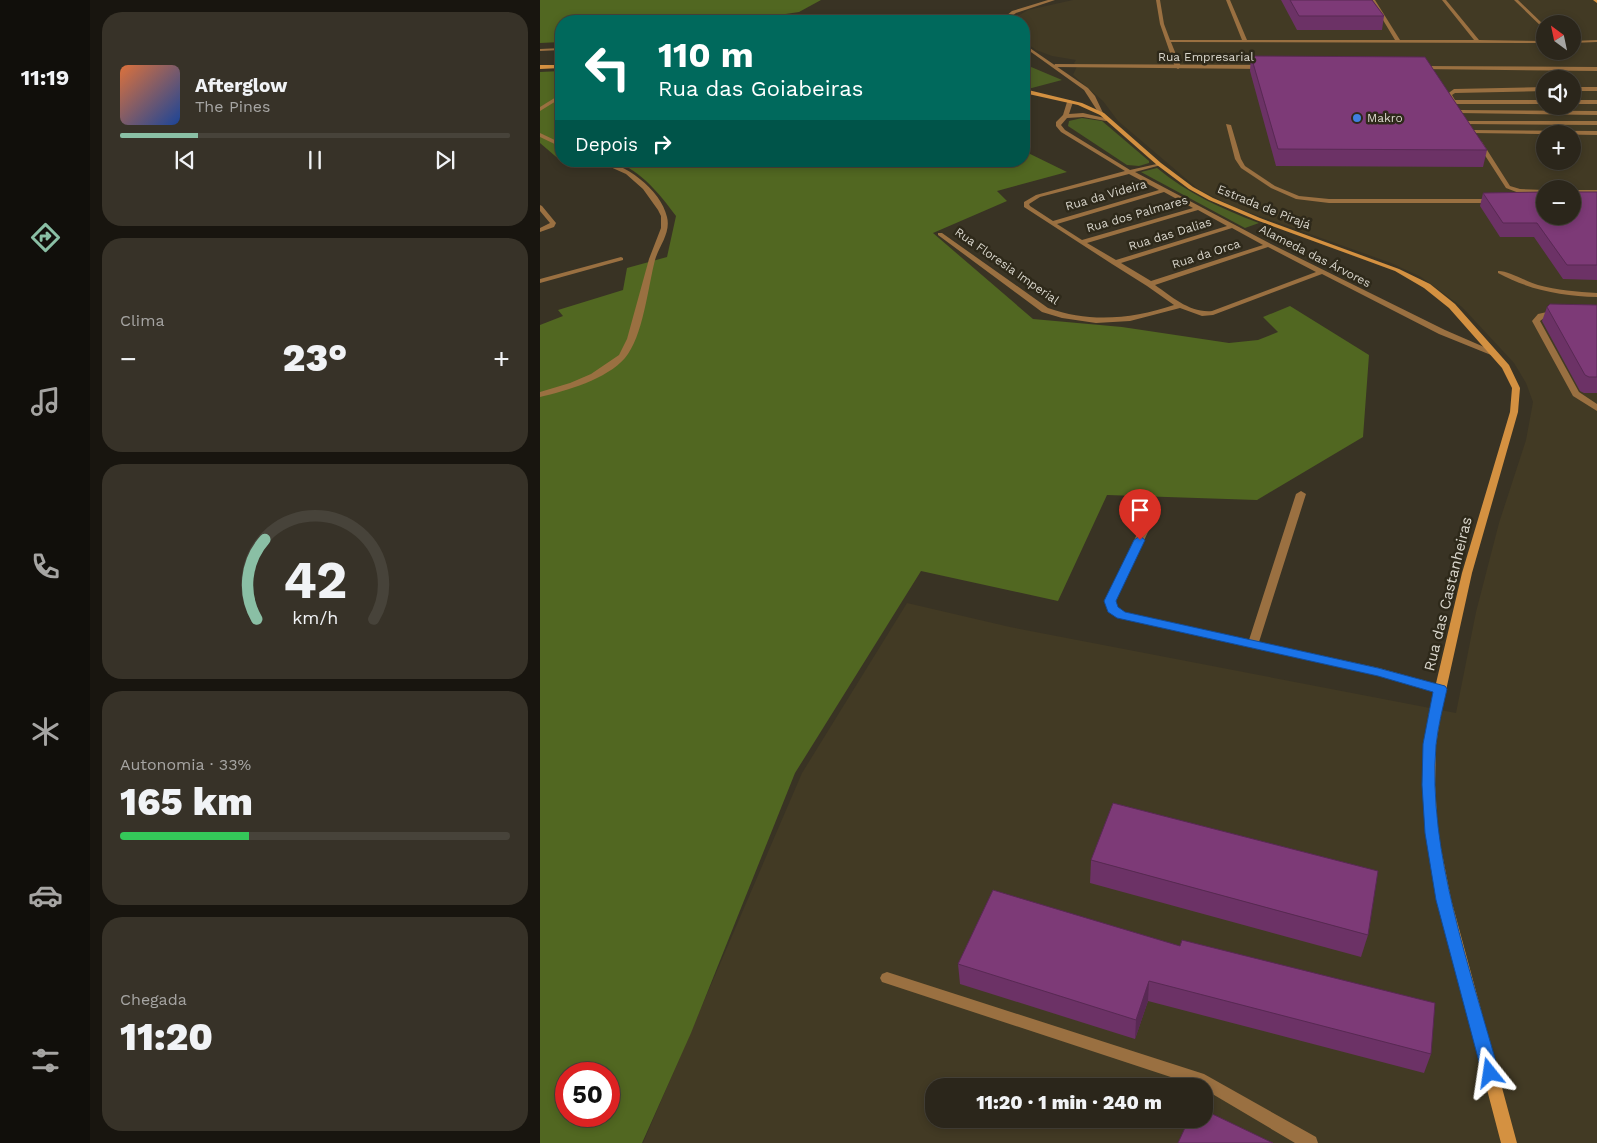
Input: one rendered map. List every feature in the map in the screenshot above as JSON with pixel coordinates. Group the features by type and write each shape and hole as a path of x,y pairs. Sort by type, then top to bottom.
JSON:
{"main road":[{"path":"540,67 555,67"},
{"path":"1030,92 1070,102 1104,116"},
{"name":"Estrada de Pirajá","path":"1104,116 1159,164 1191,188 1235,210 1377,262"},
{"name":"Rua das Castanheiras","path":"1377,262 1412,277 1452,306 1506,367 1513,379 1516,395 1514,412 1469,564 1440,689 1430,744 1429,785 1432,833 1444,900 1509,1143"}],"street":[{"path":"1010,15 1052,0"},
{"path":"1158,0 1162,24 1178,67"},
{"path":"1228,0 1245,41"},
{"path":"1373,0 1399,42"},
{"path":"1444,0 1478,42"},
{"path":"1516,0 1536,20"},
{"path":"1168,41 1536,42"},
{"path":"1581,42 1597,41"},
{"path":"540,50 555,49"},
{"path":"1030,49 1078,82 1092,96 1104,116"},
{"name":"Rua Empresarial","path":"1056,66 1268,67"},
{"path":"1417,68 1597,68"},
{"path":"1536,89 1460,90 1448,94 1508,187 1519,191 1536,192"},
{"path":"1581,89 1597,89"},
{"path":"540,109 555,100"},
{"name":"Alameda das Árvores","path":"1070,102 1066,116 1059,122 1058,126 1063,131 1130,172 1268,245 1442,332 1494,353"},
{"path":"1453,102 1536,102"},
{"path":"1581,102 1597,102"},
{"path":"1460,112 1597,112"},
{"path":"1066,116 1104,116"},
{"path":"1467,123 1597,123"},
{"path":"1228,125 1238,159 1243,168 1272,186 1298,198 1329,201 1506,202"},
{"path":"1472,132 1597,133"},
{"path":"540,136 555,142"},
{"path":"1159,164 1038,196 1026,203 1027,207 1080,242 1150,284 1180,306 1202,314 1213,313 1322,272"},
{"path":"540,395 590,378 608,368 624,355 631,340 653,256 664,230 664,217 655,200 630,174 614,167"},
{"name":"Rua da Videira","path":"1052,223 1165,190"},
{"path":"1581,192 1597,192"},
{"path":"540,207 553,223 552,226 540,230"},
{"name":"Rua dos Palmares","path":"1080,242 1200,208"},
{"name":"Rua das Dalias","path":"1114,263 1233,226"},
{"name":"Rua Floresia Imperial","path":"940,234 1045,310 1056,314 1069,317 1118,320 1149,316 1180,306"},
{"name":"Rua da Orca","path":"1150,284 1268,245"},
{"path":"540,281 621,259"},
{"path":"1500,272 1531,286 1597,295"},
{"path":"1563,311 1547,313 1537,318 1536,321 1576,394 1597,408"},
{"path":"1253,644 1301,494"},
{"path":"1154,509 1110,601 1112,609 1121,615 1378,672 1440,689"},
{"path":"886,978 1204,1081 1310,1143"}],"shaded area":[{"path":"1073,0 1597,0 1597,1143 643,1143 802,773 907,603 1010,627 1456,713 1476,612 1499,523 1526,440 1533,402 1526,383 1514,363 1462,307 1421,277 1391,263 1234,207 1198,189 1118,121 1103,101 1073,75 1077,66 1074,63 1076,60 1052,56 1030,46 1030,15 1019,15 1028,10"}],"green space":[{"path":"540,0 821,0 799,12 779,15 555,15 555,42 540,43"},
{"path":"1030,67 1062,80 1030,88"},
{"path":"555,71 555,156 540,143 540,72"},
{"path":"1082,118 1102,121 1149,163 1139,166 1127,165 1068,126 1069,121"},
{"path":"1030,154 1067,172 997,191 1007,201 933,233 1033,319 1122,327 1229,343 1258,340 1278,332 1263,317 1290,306 1369,355 1363,437 1257,500 1107,495 1058,601 921,571 795,773 691,1033 642,1143 540,1143 540,325 563,316 558,310 623,290 627,268 667,257 676,216 642,177 627,167 1030,167"},
{"path":"1157,168 1205,200 1259,223 1245,228 1141,172"}],"building":[{"path":"1290,0 1372,0 1384,16 1299,16"},
{"name":"Makro","path":"1251,56 1425,57 1487,150 1278,149"},
{"path":"1536,192 1536,223 1503,223 1483,193"},
{"path":"1581,192 1597,192 1597,265 1567,265 1538,225 1581,225"},
{"path":"1550,304 1597,305 1597,377 1585,375 1547,307"},
{"path":"1113,803 1378,871 1368,935 1091,860"},
{"path":"993,890 1180,946 1182,940 1435,1003 1431,1054 1149,981 1136,1020 958,964"},
{"path":"1213,1114 1273,1143 1178,1143 1185,1128 1213,1128"}],"place":[{"name":"Makro","path":"1357,118"}],"route":[{"path":"1140,540 1110,601 1112,609 1121,615 1404,678 1440,689 1430,744 1429,785 1432,833 1444,900 1490,1073"}]}
